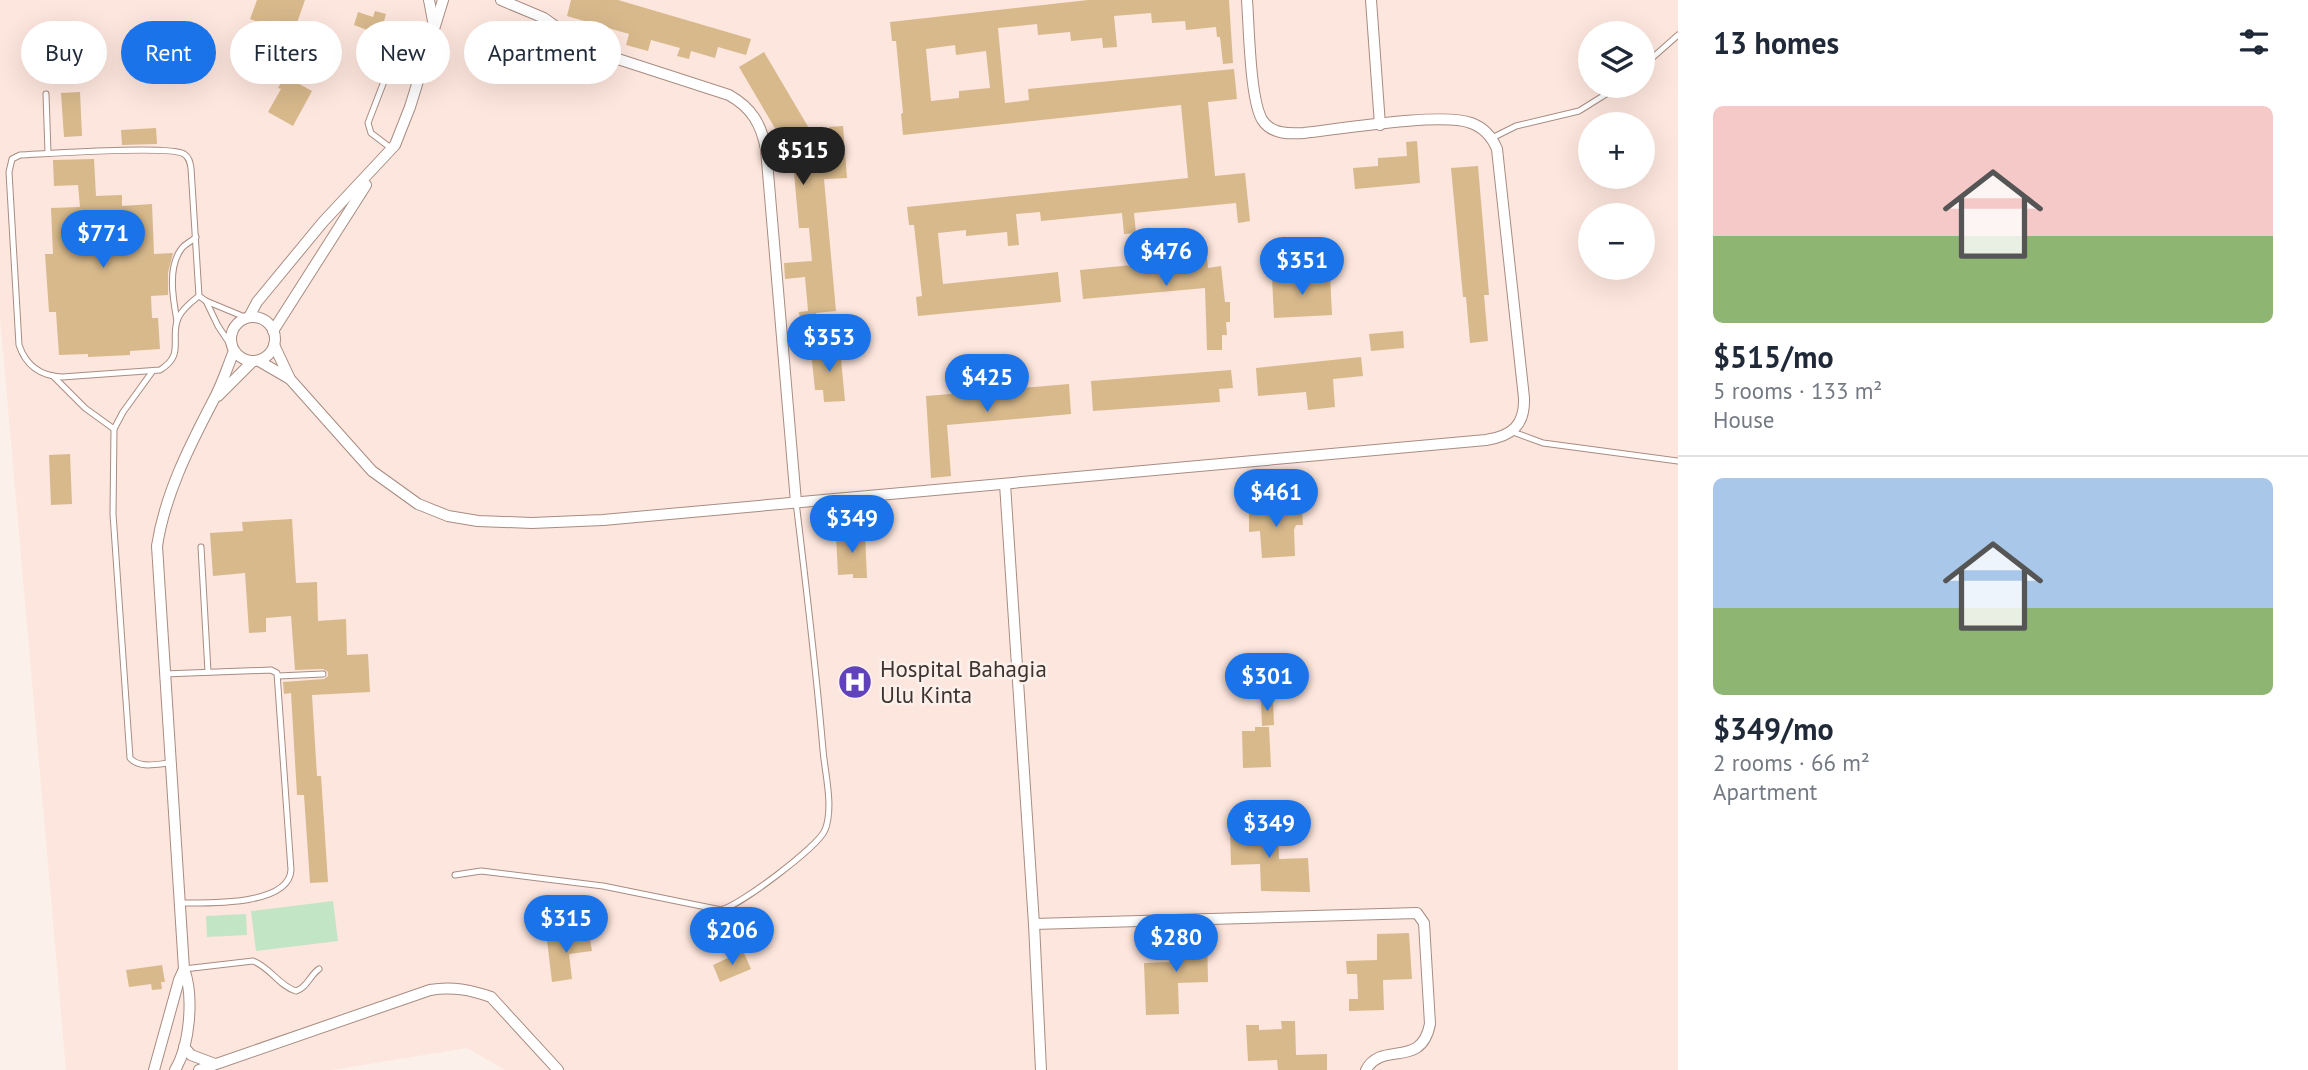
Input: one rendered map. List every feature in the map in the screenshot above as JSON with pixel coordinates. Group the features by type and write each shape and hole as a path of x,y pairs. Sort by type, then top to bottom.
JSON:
{"street":[{"path":"429,0 432,21"},
{"path":"436,21 443,0"},
{"path":"501,0 544,18 587,49 729,95 742,102 756,119 766,149 796,502"},
{"path":"175,1070 184,1047 190,995 184,969 164,674 158,564 160,526 184,459 214,400 233,349 233,329 241,320 264,320 273,331 274,345 290,379 372,471 418,504 448,516 478,521 532,523 603,520 1486,440 1513,432 1522,417 1524,398 1497,149 1492,138 1483,129 1456,119 1292,134 1270,128 1263,121 1255,97 1247,0"},
{"path":"1371,0 1380,125"},
{"path":"248,318 257,302 315,232 392,149 405,122 416,84"},
{"path":"273,331 376,167"},
{"path":"214,400 255,361 266,357 274,345"},
{"path":"233,349 239,357 255,361 290,379"},
{"path":"1005,484 1041,1070"},
{"path":"1034,924 1417,913 1421,915 1424,923 1430,1024 1428,1034 1424,1042 1412,1052 1380,1057 1366,1070"},
{"path":"154,1070 184,969"},
{"path":"199,1070 430,990 451,988 476,991 491,997 558,1070"},
{"path":"184,1047 191,1055 215,1065"}],"lane":[{"path":"1655,55 1678,35"},
{"path":"383,84 368,123 371,134 392,149"},
{"path":"46,94 48,153"},
{"path":"1492,138 1516,126 1579,111 1600,98"},
{"path":"177,321 198,296 196,237 190,160 181,152 48,153 15,157 9,164 19,345 31,365 45,374 53,376 153,371 169,365 176,352 177,321 172,297 174,266 181,248 196,237"},
{"path":"198,296 248,318"},
{"path":"206,301 233,349"},
{"path":"153,371 122,412 114,429 113,514 129,753 133,762 138,764 170,764"},
{"path":"53,376 85,408 114,429"},
{"path":"1513,432 1543,443 1678,461"},
{"path":"455,875 494,872 603,886 721,910 737,904 815,845 825,829 828,806 817,677 796,502"},
{"path":"201,547 208,672"},
{"path":"164,674 271,670 278,676 323,674"},
{"path":"180,903 266,896 284,887 291,876 278,676"},
{"path":"184,969 253,961 296,991 305,986 319,969"}],"shaded area":[{"name":"Hospital Bahagia Ulu Kinta","path":"0,0 1678,0 1678,1070 505,1070 467,1048 333,1070 66,1070 0,317"}],"green space":[{"path":"333,901 338,941 256,951 251,911"},
{"path":"246,914 247,935 207,937 206,916"}],"building":[{"path":"257,0 305,0 298,21 250,19"},
{"path":"571,0 618,0 751,39 746,55 718,47 715,58 691,51 689,59 677,56 680,48 651,40 648,51 626,45 629,34 621,32 621,21 584,21 567,16"},
{"path":"1088,0 1229,0 1233,63 1223,64 1216,27 1186,30 1185,21 1152,23 1151,13 1114,16 1117,47 1103,48 1102,38 1071,41 1070,32 1038,35 1037,24 998,28 1005,103 1029,100 1028,89 1234,69 1237,99 1208,102 1215,176 1245,173 1250,221 1238,223 1236,203 1134,213 1136,233 1124,234 1122,213 1041,221 1040,212 1016,214 1019,245 1008,246 1007,232 966,236 966,230 938,233 943,284 1058,272 1061,302 918,316 916,297 922,296 914,225 909,225 907,207 1188,178 1181,105 903,135 896,41 892,41 890,22","holes":["955,45 956,55 986,51 990,88 959,91 959,98 931,101 926,49"]},
{"path":"375,11 386,14 384,21 356,21 356,26 354,25 358,12 373,17"},
{"path":"764,52 833,169 829,127 843,126 847,178 824,179 836,311 816,313 819,346 803,348 799,312 808,311 805,277 785,279 784,263 812,261 809,228 799,228 793,162 775,164 774,148 786,147 739,67"},
{"path":"280,84 299,84 312,91 293,126 268,112 281,89 278,88"},
{"path":"80,92 82,136 64,137 61,93"},
{"path":"156,128 157,144 122,145 121,130"},
{"path":"1417,141 1420,183 1355,189 1353,168 1378,166 1378,158 1407,156 1406,142"},
{"path":"94,159 96,196 122,195 122,206 152,204 154,254 173,253 168,273 168,295 151,296 152,318 158,318 160,349 130,351 130,355 59,355 56,312 49,312 45,254 53,254 51,208 80,207 78,185 54,186 53,160"},
{"path":"1478,166 1489,295 1484,295 1488,341 1470,343 1451,168"},
{"path":"1207,258 1208,268 1221,266 1225,302 1230,302 1230,322 1226,322 1227,335 1222,335 1222,350 1207,350 1205,288 1083,299 1080,270"},
{"path":"1330,275 1332,315 1274,318 1272,278"},
{"path":"1403,331 1404,348 1371,351 1369,334"},
{"path":"840,349 845,401 824,402 823,390 815,390 811,351"},
{"path":"1361,357 1363,376 1333,379 1335,407 1308,410 1306,392 1258,396 1256,368"},
{"path":"1231,370 1233,388 1219,389 1220,402 1093,411 1091,381"},
{"path":"1069,384 1071,414 947,425 951,476 931,478 926,396"},
{"path":"70,454 72,504 51,505 49,455"},
{"path":"1285,503 1285,508 1295,507 1295,511 1302,510 1303,525 1296,525 1294,530 1295,556 1262,558 1260,531 1249,532 1249,509 1271,508 1271,504"},
{"path":"292,519 296,583 317,582 318,621 346,619 347,655 368,654 370,692 312,695 328,882 310,883 304,795 297,795 291,693 284,694 283,682 324,679 328,672 323,669 295,670 291,616 266,618 266,632 249,633 245,573 213,576 210,533 243,531 242,522"},
{"path":"865,534 867,578 853,578 853,574 838,575 836,535"},
{"path":"1261,701 1273,701 1274,725 1262,726"},
{"path":"1255,727 1269,727 1271,767 1243,768 1242,731 1255,731"},
{"path":"1278,827 1279,859 1308,858 1310,892 1261,891 1260,864 1231,865 1230,831"},
{"path":"1409,933 1412,979 1383,980 1384,1010 1349,1011 1349,999 1358,999 1357,974 1347,974 1346,961 1377,960 1377,934"},
{"path":"589,934 592,951 569,954 572,979 552,982 547,940"},
{"path":"1207,934 1208,982 1178,983 1179,1014 1146,1015 1144,963 1173,962 1172,935"},
{"path":"743,951 751,969 720,982 713,965"},
{"path":"162,965 165,982 161,982 162,989 152,990 151,984 129,987 126,970"},
{"path":"1281,1021 1295,1021 1296,1055 1327,1054 1327,1070 1278,1070 1277,1060 1248,1061 1246,1025 1259,1025 1259,1030 1282,1029"}],"place":[{"name":"Hospital Bahagia Ulu Kinta","path":"855,682"}]}
